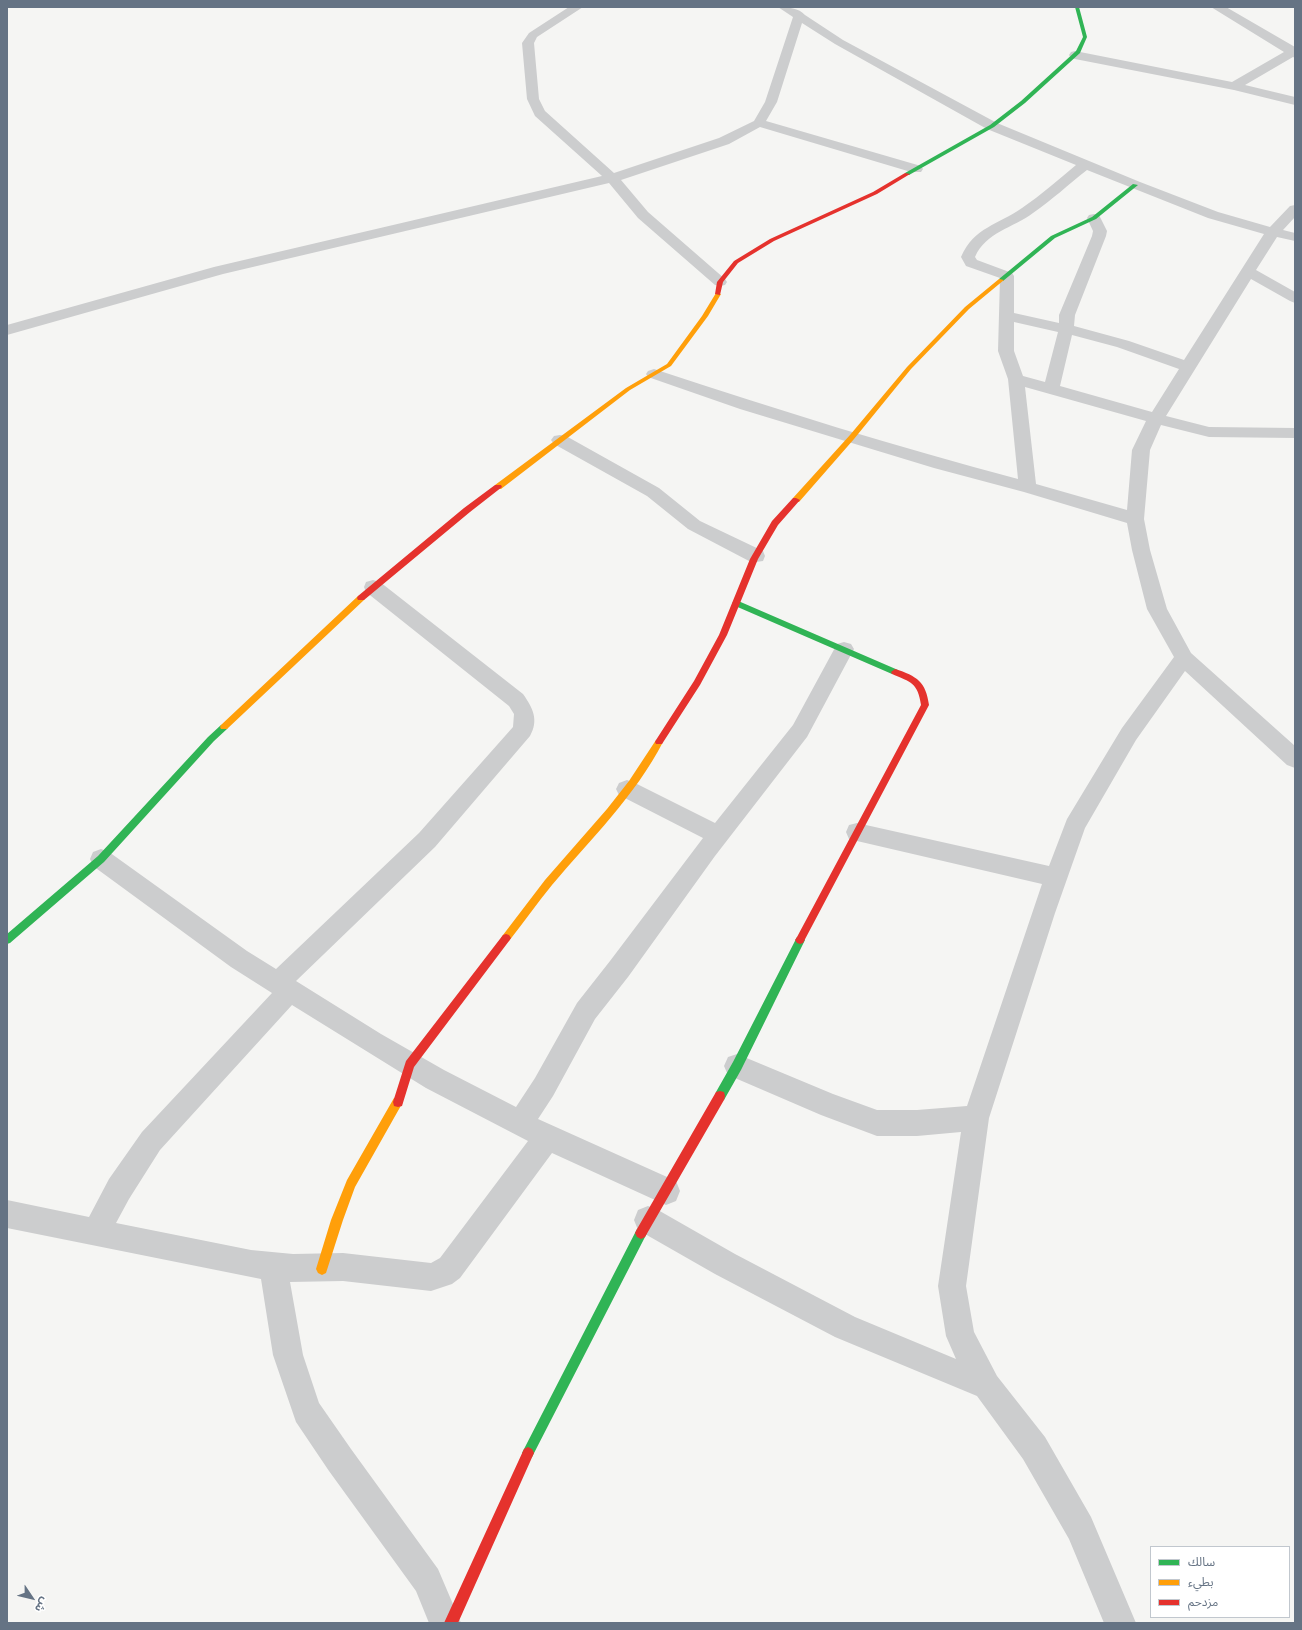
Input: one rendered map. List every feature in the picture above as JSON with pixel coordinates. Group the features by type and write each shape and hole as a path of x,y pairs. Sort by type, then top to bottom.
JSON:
{"street":[{"path":"577,7 533,35 528,43 534,99 539,113 612,178 643,215 720,282"},
{"path":"784,7 799,15 839,42 992,126 1135,185 1213,215 1246,226 1295,237"},
{"path":"7,940 101,859 211,739 373,587 468,510 628,389 669,365 718,295 720,282 736,262 772,240 875,193 992,126 1023,102 1078,52 1086,37 1077,7"},
{"path":"1217,7 1294,52 1234,86"},
{"path":"7,330 219,270 612,178 724,141 759,123 771,102 799,15"},
{"path":"1075,55 1234,86 1295,100"},
{"path":"759,123 916,169"},
{"path":"1007,276 971,263 968,257 969,251 982,237 997,227 1031,209 1086,164"},
{"path":"322,1268 339,1212 359,1168 393,1112 403,1090 410,1064 548,883 610,812 627,789 697,683 723,635 756,556 775,523 852,437 915,363 967,308 1053,237 1094,218 1135,185"},
{"path":"1295,209 1273,232 1156,418 1141,450 1135,519 1141,550 1157,608 1184,658 1295,759"},
{"path":"1051,389 1066,329 1067,315 1099,236 1100,231 1094,218"},
{"path":"1248,272 1295,298"},
{"path":"1007,276 1006,351 1016,379 1028,487"},
{"path":"1006,316 1066,329 1123,344 1188,368"},
{"path":"654,374 746,405 940,464 1028,487 1135,519"},
{"path":"1016,379 1186,427 1209,432 1295,432"},
{"path":"560,440 652,492 694,525 756,556"},
{"path":"96,1232 119,1189 150,1141 284,986 427,840 523,730 526,719 522,708 516,700 373,587"},
{"path":"451,1623 526,1456 648,1220 737,1066 794,951 925,705 924,692 918,682 736,602"},
{"path":"520,1124 544,1087 586,1011 619,969 718,835 800,731 844,649"},
{"path":"1120,1623 1080,1528 1034,1448 988,1386 960,1336 952,1286 976,1118 1056,877 1075,826 1129,734 1184,658"},
{"path":"627,789 718,835"},
{"path":"857,832 1056,877"},
{"path":"101,859 239,959 372,1042 435,1079 547,1137 666,1190"},
{"path":"737,1066 830,1106 877,1123 917,1123 976,1118"},
{"path":"7,1214 251,1264 293,1268 343,1267 431,1277 442,1274 450,1268 547,1137"},
{"path":"648,1220 725,1264 845,1327 988,1386"},
{"path":"272,1266 288,1355 307,1411 340,1460 427,1580 445,1623"}],"traffic: fast":[{"path":"907,174 992,126 1023,102 1078,52 1085,37 1077,7"},
{"path":"1001,280 1053,237 1094,218 1135,185"},
{"path":"736,603 895,672"},
{"path":"7,940 101,859 211,739 224,727"},
{"path":"720,1096 737,1066 800,940"},
{"path":"528,1453 641,1233"}],"traffic: slow":[{"path":"796,500 852,437 909,368 967,308 1001,280"},
{"path":"498,487 628,389 669,365 705,316 718,294"},
{"path":"224,727 361,598"},
{"path":"506,938 548,883 610,812 632,784 659,742"},
{"path":"322,1269 337,1220 351,1184 398,1102"}],"traffic: jam":[{"path":"718,294 720,282 736,262 772,240 875,193 907,174"},
{"path":"361,598 467,510 498,487"},
{"path":"659,742 697,683 723,635 754,559 775,523 796,500"},
{"path":"800,940 925,705 922,691 917,682 895,672"},
{"path":"398,1102 410,1064 506,938"},
{"path":"641,1233 720,1096"},
{"path":"451,1623 528,1453"}]}
